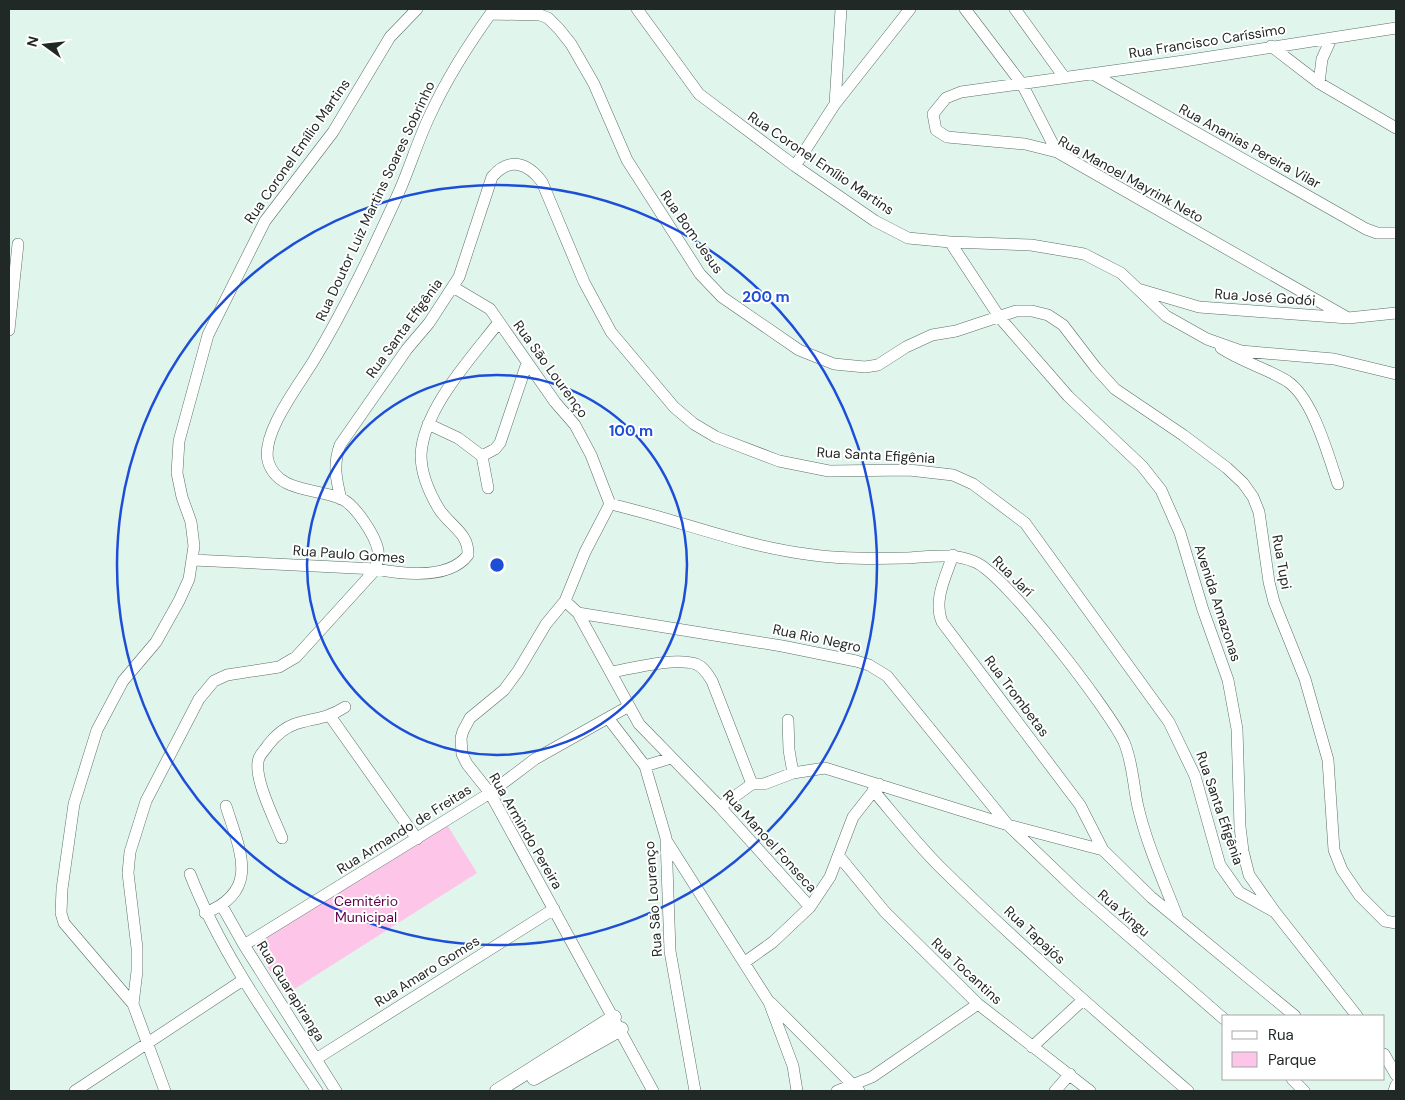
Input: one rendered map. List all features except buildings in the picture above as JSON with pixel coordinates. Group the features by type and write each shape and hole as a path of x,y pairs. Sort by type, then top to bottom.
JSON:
{"street":[{"name":"Rua Coronel Emílio Martins","path":"133,1004 64,923 61,902 64,874 74,804 97,730 123,681 156,642 189,579 194,546 191,522 182,497 177,458 179,441 208,334 265,221 333,132 390,37 417,9"},
{"name":"Rua Coronel Emílio Martins","path":"637,9 699,94 795,166 875,221 908,238 950,242 1031,245 1084,254 1121,273 1134,288 1166,316 1207,339 1241,350 1334,359 1396,374"},
{"path":"835,104 841,9"},
{"path":"795,166 835,104 910,9"},
{"path":"966,9 1022,84 1057,152"},
{"path":"1015,9 1064,78"},
{"name":"Rua Bom Jesus","path":"492,11 540,15 548,18 559,29 571,44 594,84 627,160 700,274 722,298 798,350 834,364 865,367 878,365 906,347 932,335 956,331 1000,318"},
{"name":"Rua Doutor Luiz Martins Soares Sobrinho","path":"341,498 306,490 276,476 268,460 269,439 275,424 321,348 355,284 399,191 430,115 452,73 492,11"},
{"name":"Rua Francisco Caríssimo","path":"1022,84 1396,28"},
{"path":"1319,83 1322,59 1331,38"},
{"path":"1271,46 1319,83 1396,128"},
{"name":"Rua Ananias Pereira Vilar","path":"1093,74 1366,229 1377,233 1396,233"},
{"name":"Rua Manoel Mayrink Neto","path":"1022,84 961,92 946,98 934,114 936,130 947,137 1025,144 1057,152 1348,318"},
{"name":"Rua Santa Efigênia","path":"341,498 334,473 335,459 340,445 459,277 492,177 504,165 522,166 536,174 542,182 584,282 610,332 674,407 694,424 716,437 787,463 829,471 909,470 953,475 973,484 1025,523 1044,546 1115,649 1169,722 1195,776 1220,866 1239,892 1275,912"},
{"name":"Avenida Amazonas","path":"950,242 1000,318 1068,396 1142,466 1161,490 1180,533 1203,610 1228,680 1237,729 1243,851 1249,874 1275,912 1356,1015"},
{"path":"9,330 18,244"},
{"name":"Rua São Lourenço","path":"453,287 490,309 527,363 574,425 590,455 610,504"},
{"name":"Rua José Godói","path":"1134,288 1199,307 1348,318 1396,313"},
{"name":"Rua Tupi","path":"1000,318 1016,311 1032,310 1048,315 1063,325 1096,368 1116,389 1227,468 1243,482 1254,497 1274,602 1305,679 1328,760 1334,850 1342,870 1359,895 1385,921 1396,924"},
{"name":"Rua Paulo Gomes","path":"193,560 376,568 404,574 453,568 462,563 468,555 466,538 440,511 426,479 421,457 423,442 428,424 448,390 499,322"},
{"path":"1207,339 1236,358 1288,382 1300,395 1318,428 1338,484"},
{"path":"482,456 495,449 500,443 527,363"},
{"path":"428,424 458,438 482,456 488,488"},
{"path":"165,1091 133,1004 137,963 128,873 130,852 146,801 199,699 214,682 228,675 279,667 296,657 376,568 378,552 375,540 350,504 341,498"},
{"path":"610,504 585,552 565,601 578,613 629,706"},
{"name":"Rua Jarí","path":"610,504 649,513 756,547 807,555 846,558 953,555 978,563 990,572 1034,620 1101,704 1129,755 1145,832 1177,916"},
{"name":"Rua Trombetas","path":"953,555 938,604 938,613 942,622 1080,805 1103,850"},
{"name":"Rua Armindo Pereira","path":"565,601 546,624 504,690 470,718 460,738 462,754 467,764 490,793 653,1091"},
{"name":"Rua Rio Negro","path":"578,613 782,646 869,665 887,676 1008,825"},
{"path":"612,672 674,663 696,664 702,668 712,681 752,784"},
{"name":"Rua Armando de Freitas","path":"244,945 490,793 535,758 629,706"},
{"name":"Rua Manoel Fonseca","path":"629,706 639,724 720,807 810,907 830,877 853,817 876,787"},
{"path":"282,838 264,794 258,767 259,758 272,740 283,730 294,724 330,716 345,707"},
{"path":"330,716 417,839"},
{"path":"608,718 645,766 671,758"},
{"path":"788,720 789,750 793,773"},
{"name":"Rua São Lourenço","path":"645,766 666,838 670,951 695,1091"},
{"path":"720,807 752,784 771,782 793,773 825,768 876,787 1103,850 1152,897 1294,1015"},
{"name":"Rua Tapajós","path":"876,787 939,866 1083,1000 1188,1091"},
{"path":"206,913 222,906 238,891 242,873 238,844 226,806"},
{"name":"Rua Xingu","path":"1008,825 1078,892 1222,1017"},
{"path":"666,838 770,1002 793,1066 797,1091"},
{"name":"Rua Tocantins","path":"839,856 903,931 978,1004 1090,1091"},
{"path":"190,874 206,913 243,980 317,1091"},
{"name":"Rua Guarapiranga","path":"222,906 244,945 336,1091"},
{"path":"745,962 774,942 810,907"},
{"name":"Rua Amaro Gomes","path":"316,1059 554,909"},
{"path":"75,1091 243,980"},
{"path":"1032,1046 1083,1000"},
{"path":"770,1002 823,1053 855,1088"},
{"path":"837,1091 855,1088 978,1004"},
{"path":"497,1091 513,1089 617,1023"},
{"path":"1385,1059 1396,1075"},
{"path":"1061,1090 1070,1074"},
{"path":"1293,1080 1304,1091"},
{"path":"1394,1091 1396,1085"}],"green space":[{"name":"Cemitério Municipal","path":"446,823 477,873 285,995 254,945"}]}
